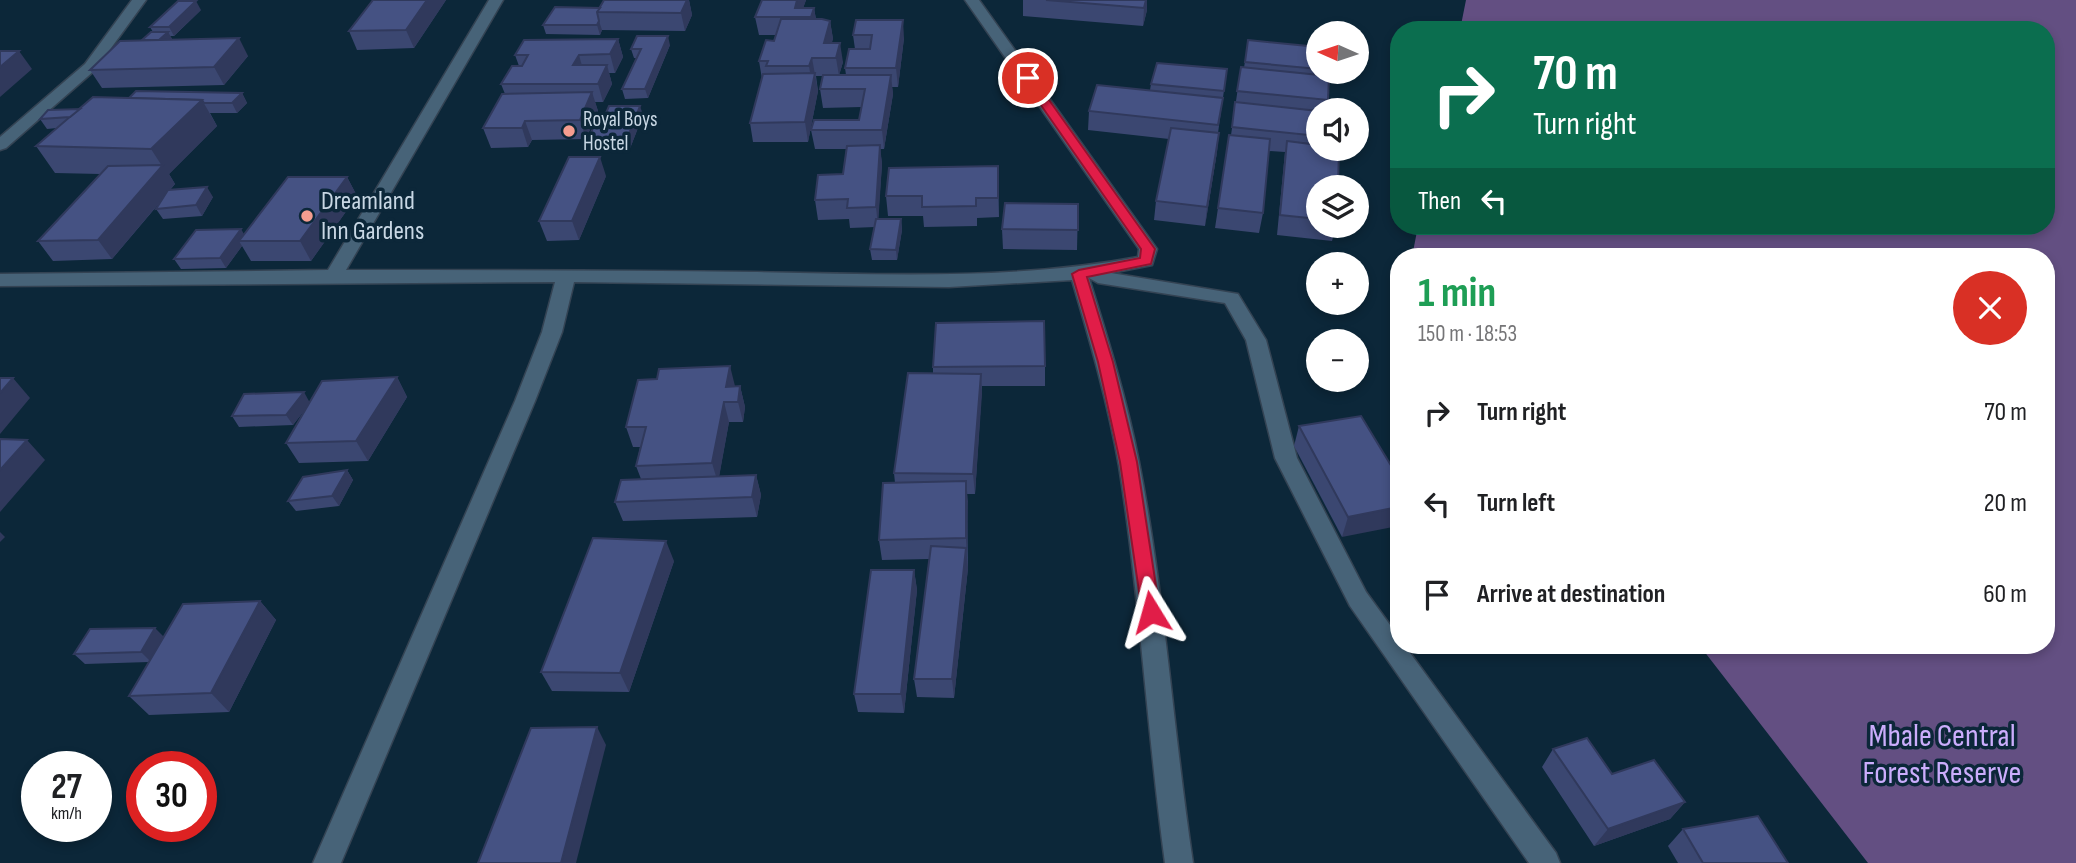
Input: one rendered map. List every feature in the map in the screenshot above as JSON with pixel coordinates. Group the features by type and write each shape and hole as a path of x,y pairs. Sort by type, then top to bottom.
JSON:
{"street":[{"path":"0,145 90,67 139,0"},
{"path":"334,276 496,0"},
{"path":"0,280 566,276 949,281 1079,274 1146,261 1148,249 972,0"},
{"path":"1079,274 1105,362 1129,462 1151,612 1171,814 1179,863"},
{"path":"1079,274 1231,298 1255,340 1286,458 1359,599 1390,643"},
{"path":"327,863 525,401 552,332 566,276"},
{"path":"1398,654 1546,863"}],"green space":[{"name":"Mbale Central Forest Reserve","path":"1466,0 2076,0 2076,863 1868,863 1706,654 2055,654 2055,248 1414,248 1416,235 2055,235 2055,21 1462,21"}],"building":[{"path":"373,0 427,0 406,30 349,31"},
{"path":"604,0 687,0 681,13 597,12"},
{"path":"762,0 797,0 795,8 814,8 811,17 755,17"},
{"path":"1046,0 1146,0 1144,8"},
{"path":"178,1 196,1 169,27 150,27"},
{"path":"555,7 600,8 597,12 599,21 597,25 543,25"},
{"path":"781,19 830,21 824,43 840,43 836,58 812,58 809,66 766,66 768,61 759,61 766,40 774,41"},
{"path":"856,20 903,20 896,68 845,68 849,49 870,49 872,35 853,35"},
{"path":"151,32 168,32 159,40 142,40"},
{"path":"637,36 668,36 645,89 622,89 641,49 631,49"},
{"path":"239,38 214,67 90,70 120,41"},
{"path":"618,39 610,54 579,55 573,65 607,65 598,84 501,84 512,66 522,66 528,55 515,55 524,40"},
{"path":"1248,40 1306,46 1306,68 1245,62"},
{"path":"0,51 19,51 0,67"},
{"path":"1157,63 1227,69 1224,91 1151,84"},
{"path":"1241,67 1306,74 1306,84 1329,84 1328,98 1237,91"},
{"path":"815,73 805,122 750,123 763,74"},
{"path":"823,75 891,75 882,130 811,130 814,120 859,120 865,89 820,89"},
{"path":"1097,85 1223,98 1218,125 1089,111"},
{"path":"136,91 242,93 232,103 204,103 202,100 129,98"},
{"path":"592,92 580,120 525,121 522,128 483,128 502,94"},
{"path":"93,97 202,100 151,149 36,146"},
{"path":"1235,102 1306,110 1306,135 1232,127"},
{"path":"609,106 640,106 626,141 587,142 593,128 600,127"},
{"path":"80,109 70,117 40,119 48,110"},
{"path":"1171,128 1219,133 1207,207 1156,201"},
{"path":"1229,135 1270,139 1263,213 1218,208"},
{"path":"1287,141 1306,143 1306,161 1339,161 1338,175 1306,175 1306,218 1280,215"},
{"path":"880,145 876,207 847,208 848,199 815,200 818,175 843,174 847,146"},
{"path":"569,157 600,157 572,221 539,221"},
{"path":"163,165 98,240 38,241 108,166"},
{"path":"998,166 998,198 976,198 976,206 922,207 922,196 886,196 889,168"},
{"path":"288,177 347,177 300,241 239,241"},
{"path":"207,187 196,205 156,209 168,190"},
{"path":"1005,203 1078,204 1078,230 1002,229"},
{"path":"876,219 901,219 896,250 870,249"},
{"path":"241,229 220,258 174,259 196,230"},
{"path":"1044,321 1045,366 933,367 936,323"},
{"path":"730,366 726,387 740,386 738,402 724,402 712,463 636,466 646,427 626,427 638,380 657,379 659,369"},
{"path":"908,373 981,374 973,474 894,473"},
{"path":"397,377 356,441 286,443 322,381"},
{"path":"0,378 13,378 0,393"},
{"path":"304,392 286,415 232,416 244,394"},
{"path":"1361,416 1390,464 1390,509 1348,517 1299,426"},
{"path":"0,439 27,440 0,470"},
{"path":"347,470 332,496 288,501 303,477"},
{"path":"756,475 752,497 615,502 621,480"},
{"path":"966,481 966,538 879,540 883,483"},
{"path":"593,538 666,541 620,673 541,672"},
{"path":"931,546 966,548 952,679 914,679"},
{"path":"871,570 914,570 901,694 854,694"},
{"path":"260,601 211,693 129,696 183,604"},
{"path":"155,628 141,652 74,654 90,629"},
{"path":"597,727 561,863 478,863 531,728"},
{"path":"1587,738 1612,774 1654,760 1685,802 1608,829 1553,749"},
{"path":"1758,816 1788,863 1703,863 1683,829"}],"place":[{"name":"Royal Boys Hostel","path":"569,131"},
{"name":"Dreamland Inn Gardens","path":"307,216"}],"route":[{"path":"1028,78 1148,249 1149,258 1138,264 1079,274 1105,362 1129,462 1151,612"}]}
